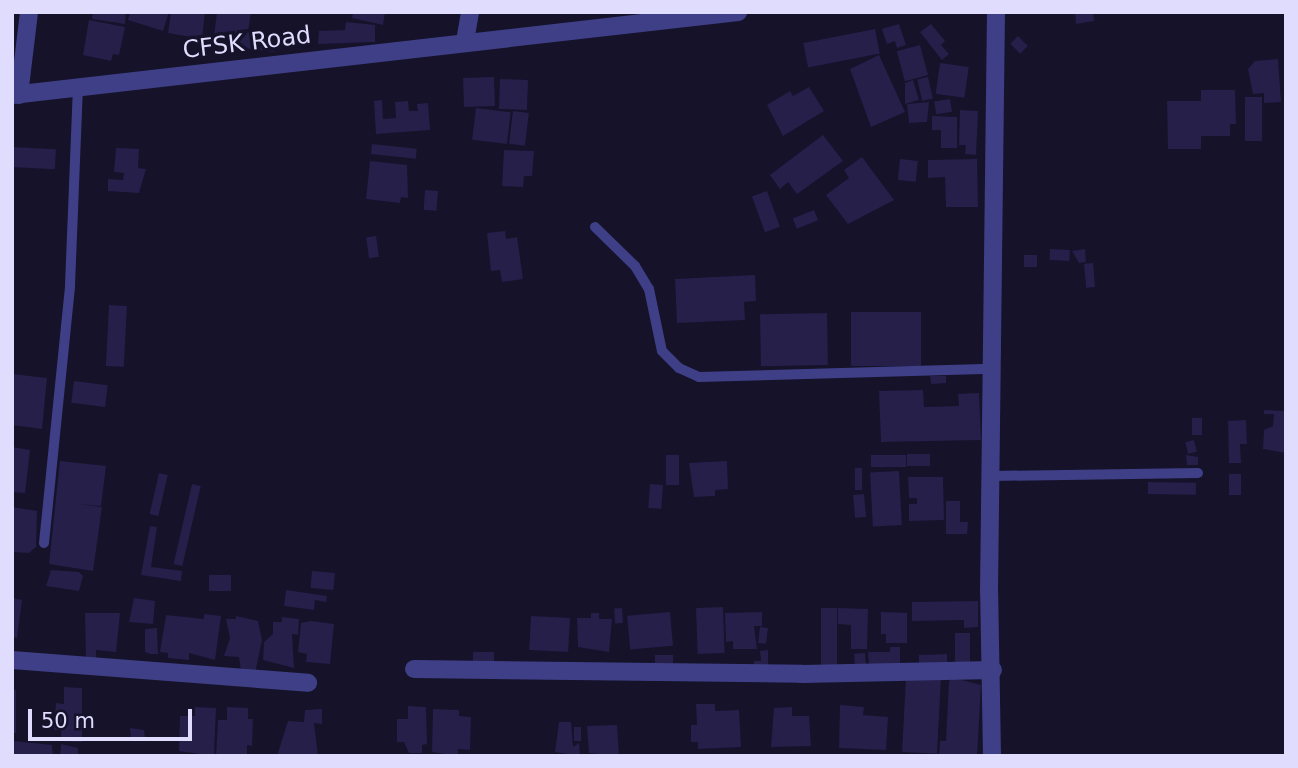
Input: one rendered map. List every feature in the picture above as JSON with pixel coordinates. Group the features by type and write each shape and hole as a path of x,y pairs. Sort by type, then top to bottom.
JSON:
{"street":[{"path":"16,95 30,12"},
{"path":"465,41 470,12"},
{"name":"CFSK Road","path":"16,95 465,41 738,12"},
{"path":"992,756 990,476 996,12"},
{"path":"12,660 307,683"},
{"path":"414,669 802,674 993,670"}],"lane":[{"path":"44,542 70,285 78,86"},
{"path":"595,227 635,266 649,289 662,351 679,368 699,377 992,369"},
{"path":"990,476 1198,473"}],"building":[{"path":"93,12 126,12 125,24 92,19"},
{"path":"130,12 169,12 163,31 128,20"},
{"path":"171,12 205,12 202,39 168,33"},
{"path":"217,12 251,12 248,32 277,35 274,52 213,44"},
{"path":"353,12 385,12 383,25 352,18"},
{"path":"1075,12 1093,12 1094,21 1076,24"},
{"path":"89,20 125,27 119,55 113,54 111,61 83,55"},
{"path":"346,22 375,25 375,42 318,44 319,31 345,30"},
{"path":"899,24 906,45 897,48 895,41 887,44 882,29"},
{"path":"931,24 945,41 941,45 949,54 942,60 920,32"},
{"path":"875,29 880,54 808,67 803,43"},
{"path":"1018,36 1028,46 1020,54 1010,44"},
{"path":"920,45 928,75 905,81 897,51"},
{"path":"879,55 905,112 871,127 850,69"},
{"path":"1278,59 1281,102 1264,103 1264,93 1253,94 1248,69 1255,61"},
{"path":"940,63 969,67 964,98 936,94"},
{"path":"494,77 495,106 464,107 463,78"},
{"path":"928,77 933,98 922,101 917,79"},
{"path":"500,79 528,80 527,110 499,109"},
{"path":"913,80 919,100 905,104 905,83"},
{"path":"809,87 824,111 783,136 767,105 790,91 793,96"},
{"path":"1201,90 1235,90 1236,124 1230,124 1230,136 1201,136 1201,149 1168,149 1167,101 1201,101"},
{"path":"1245,97 1262,97 1262,141 1245,141"},
{"path":"950,99 952,112 936,114 934,102"},
{"path":"382,100 383,119 396,118 395,102 408,101 409,111 418,111 417,104 428,103 430,130 376,134 374,101"},
{"path":"929,102 927,122 909,123 907,104"},
{"path":"476,108 511,112 507,144 472,140"},
{"path":"960,110 978,111 976,155 965,154 966,145 959,145"},
{"path":"513,111 529,113 525,146 509,144"},
{"path":"932,116 957,117 957,148 941,148 941,130 932,130"},
{"path":"823,135 843,161 797,194 788,182 780,189 770,175"},
{"path":"372,144 417,149 416,159 371,154"},
{"path":"12,147 56,149 55,169 12,167"},
{"path":"116,148 139,149 138,168 146,169 139,193 108,191 108,179 123,180 124,173 114,172"},
{"path":"504,150 534,151 532,176 524,176 523,187 502,186"},
{"path":"862,157 894,200 848,224 826,195 849,178 844,170"},
{"path":"900,159 918,161 916,182 898,180"},
{"path":"977,159 978,207 946,207 945,177 928,178 928,160"},
{"path":"370,161 407,165 408,198 401,197 400,203 366,199"},
{"path":"425,190 438,191 437,211 424,210"},
{"path":"767,191 780,227 765,232 752,196"},
{"path":"814,210 818,220 797,229 793,219"},
{"path":"505,231 506,239 517,237 523,279 502,282 500,270 491,271 487,233"},
{"path":"376,236 379,257 369,258 366,237"},
{"path":"1050,249 1070,250 1069,261 1049,260"},
{"path":"1085,249 1086,262 1079,263 1072,251"},
{"path":"1024,255 1037,255 1037,267 1024,267"},
{"path":"1093,263 1095,287 1086,288 1084,264"},
{"path":"755,275 756,301 744,302 745,320 677,323 675,279"},
{"path":"109,305 127,306 124,367 106,366"},
{"path":"851,312 921,312 921,366 851,366"},
{"path":"827,313 828,365 761,366 760,314"},
{"path":"12,374 47,378 42,429 12,425"},
{"path":"930,376 946,376 946,383 931,384"},
{"path":"74,381 108,385 105,407 71,403"},
{"path":"923,390 924,407 959,406 958,394 979,393 981,440 881,442 879,391"},
{"path":"1264,410 1286,411 1286,453 1263,449 1264,430 1273,426 1274,414 1264,414"},
{"path":"1192,418 1202,418 1202,435 1192,435"},
{"path":"1246,420 1247,444 1240,444 1241,463 1229,463 1228,421"},
{"path":"1194,440 1197,452 1188,454 1185,442"},
{"path":"12,447 30,450 25,493 12,492"},
{"path":"907,454 930,454 930,466 907,466"},
{"path":"666,455 679,455 679,485 666,485"},
{"path":"871,455 906,455 906,467 871,467"},
{"path":"1186,455 1198,457 1198,465 1187,465"},
{"path":"60,461 106,466 101,506 79,504 102,507 93,571 49,564"},
{"path":"727,461 728,489 715,490 715,496 694,497 689,463"},
{"path":"855,468 862,468 862,490 855,490"},
{"path":"899,471 902,525 873,526 870,473"},
{"path":"159,473 168,475 158,516 150,514"},
{"path":"1229,474 1241,474 1241,495 1229,495"},
{"path":"908,477 943,477 944,520 909,521 909,504 917,504 917,498 909,498"},
{"path":"1148,482 1196,483 1196,495 1148,494"},
{"path":"192,484 201,486 182,566 174,564"},
{"path":"650,484 663,485 661,509 648,508"},
{"path":"864,494 866,517 855,518 853,495"},
{"path":"946,501 960,501 960,522 968,522 967,534 946,534"},
{"path":"12,507 37,511 36,547 29,553 12,552"},
{"path":"150,526 157,527 151,567 182,571 181,581 141,575"},
{"path":"51,570 79,572 83,576 79,591 46,586"},
{"path":"312,571 335,573 333,590 311,588"},
{"path":"209,575 231,575 231,591 209,591"},
{"path":"286,590 327,596 326,602 315,600 314,610 284,606"},
{"path":"12,598 22,600 17,638 12,637"},
{"path":"134,598 155,601 153,624 129,622"},
{"path":"978,601 978,627 964,628 964,620 912,621 912,602"},
{"path":"723,607 725,653 698,654 696,608"},
{"path":"622,608 623,623 615,624 614,609"},
{"path":"821,608 837,608 837,667 821,667"},
{"path":"838,608 868,609 867,649 851,649 851,625 838,624"},
{"path":"670,612 673,646 630,650 627,616"},
{"path":"762,612 762,626 754,626 757,649 733,649 733,641 726,642 725,613"},
{"path":"881,612 907,613 907,643 886,643 886,634 881,634"},
{"path":"85,613 120,613 116,652 96,650 96,662 86,661"},
{"path":"591,613 599,613 599,619 612,619 609,652 578,647 577,618 591,618"},
{"path":"204,614 221,616 215,660 189,653 189,660 168,658 168,653 160,652 166,615 204,619"},
{"path":"236,616 258,621 262,640 254,678 242,678 239,657 224,656 230,638 226,619 236,619"},
{"path":"531,616 570,618 568,652 529,650"},
{"path":"282,617 299,619 298,635 292,634 294,668 263,660 264,642 273,634 273,622 282,622"},
{"path":"311,621 334,624 330,664 306,662 307,654 298,652 301,623"},
{"path":"760,627 768,628 766,644 758,643"},
{"path":"157,628 158,654 150,654 145,652 145,629"},
{"path":"955,633 970,633 970,664 955,664"},
{"path":"890,647 900,647 900,664 869,665 868,652 890,652"},
{"path":"768,650 768,667 754,668 754,661 761,661 760,651"},
{"path":"473,652 494,652 494,667 473,667"},
{"path":"865,653 866,666 855,667 854,654"},
{"path":"947,654 947,664 919,667 919,655"},
{"path":"655,655 673,655 673,663 655,663"},
{"path":"906,677 941,679 937,754 902,752"},
{"path":"954,678 981,685 977,756 939,755 940,741 946,741 949,681"},
{"path":"64,687 82,688 82,742 61,741 61,730 54,730 56,703 64,704"},
{"path":"12,690 16,690 16,733 12,733"},
{"path":"696,704 715,704 715,711 739,710 741,747 698,749 698,742 691,742 691,725 697,725"},
{"path":"840,705 864,707 863,715 888,717 886,750 839,748"},
{"path":"408,706 426,707 427,744 422,745 422,753 409,753 404,742 397,742 397,719 408,719"},
{"path":"195,707 216,708 214,756 179,751 180,716 195,716"},
{"path":"227,707 248,708 248,719 253,719 252,746 247,745 247,756 216,756 218,720 227,720"},
{"path":"792,707 792,716 809,716 811,746 771,747 774,708"},
{"path":"322,709 322,724 314,723 318,756 277,756 288,721 304,722 305,710"},
{"path":"433,709 459,710 459,716 471,717 470,750 458,749 458,756 432,752"},
{"path":"559,722 571,722 573,747 579,743 580,756 555,752"},
{"path":"617,725 619,756 589,753 587,726"},
{"path":"574,727 581,727 581,741 574,741"},
{"path":"130,728 144,730 145,738 131,739"},
{"path":"13,741 52,745 53,756 12,756"},
{"path":"61,744 78,748 78,756 60,756"}]}
